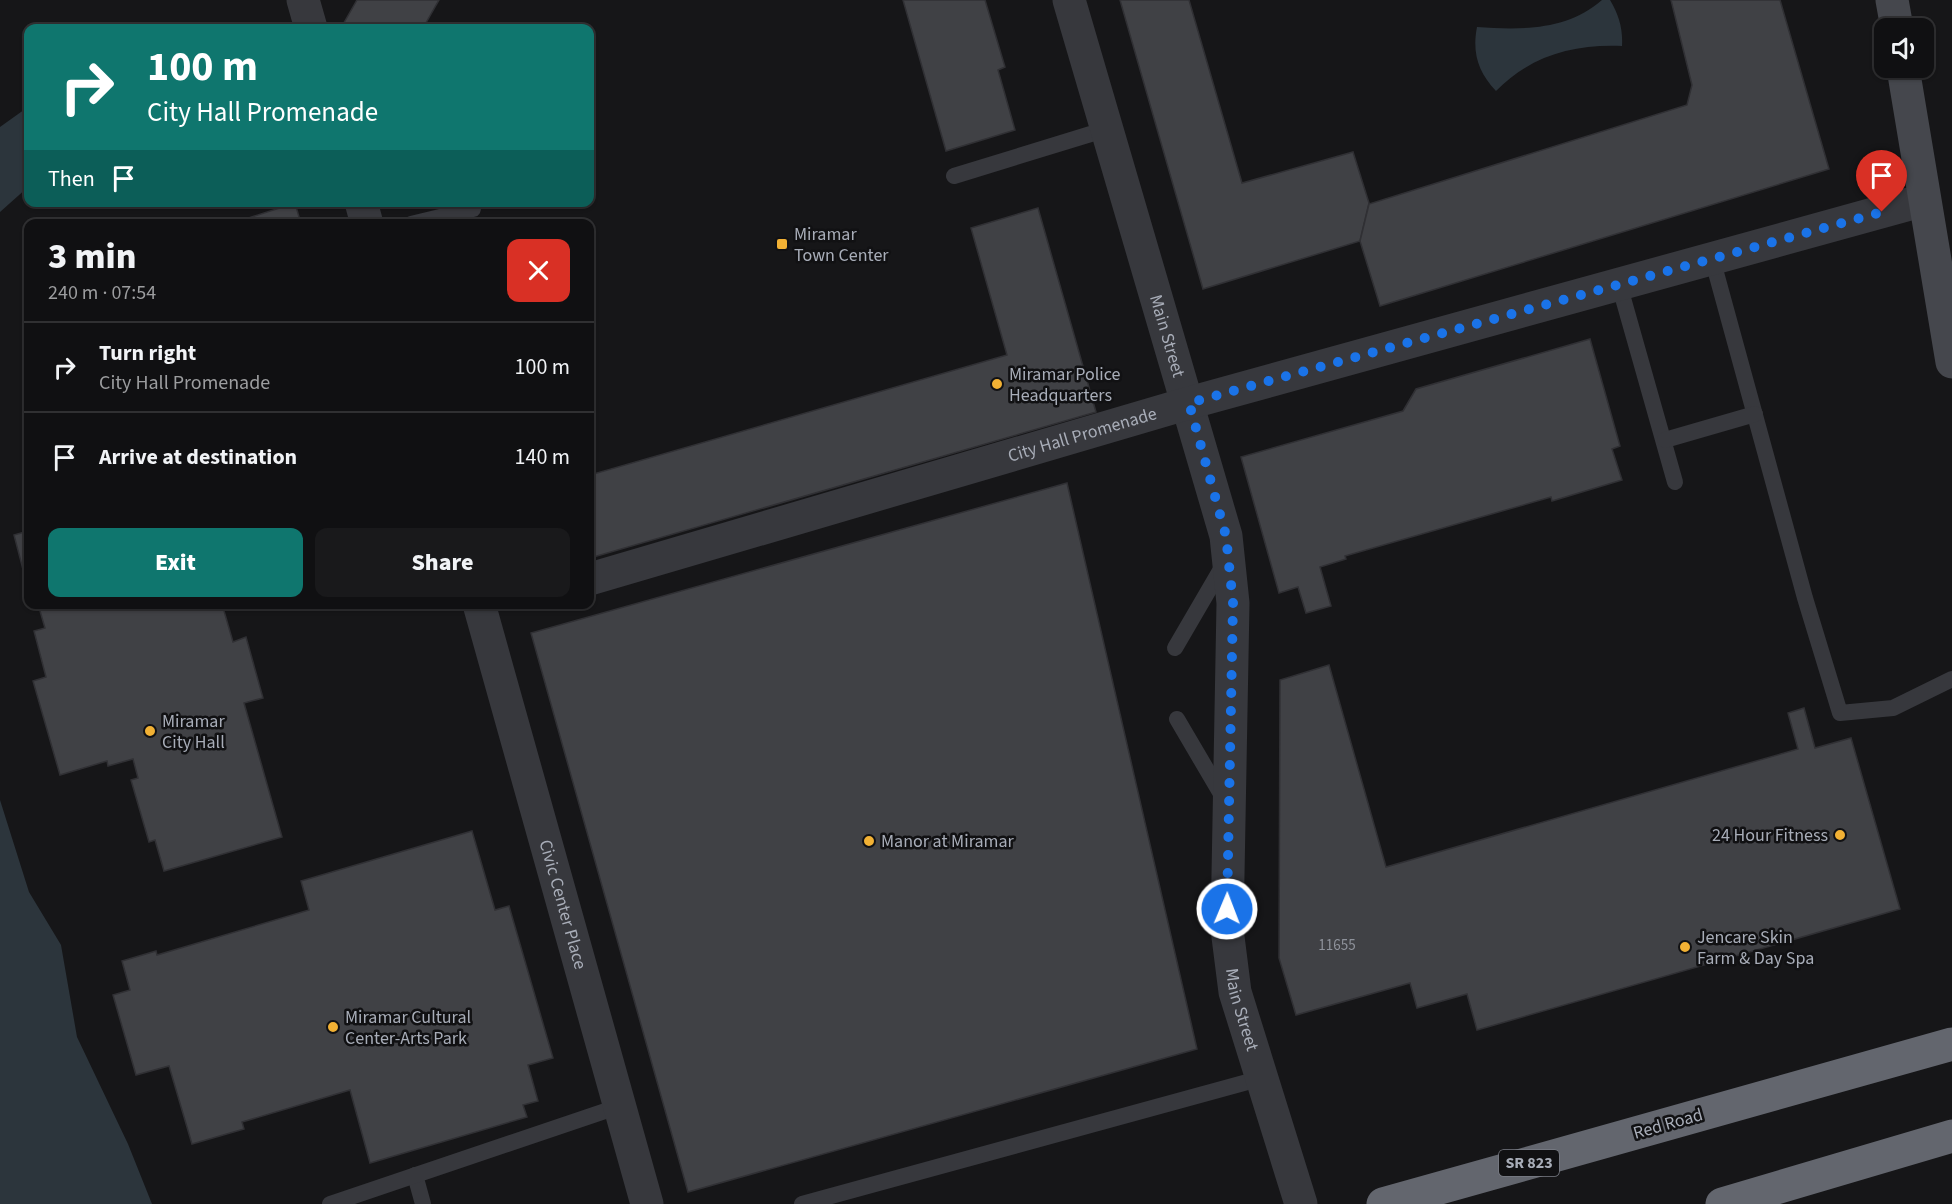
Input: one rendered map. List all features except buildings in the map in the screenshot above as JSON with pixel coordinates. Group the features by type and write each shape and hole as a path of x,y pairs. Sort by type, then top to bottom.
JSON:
{"highway":[{"name":"Red Road","path":"1383,1204 1952,1044"},
{"path":"1722,1204 1952,1136"}],"main road":[{"path":"1892,0 1895,18"},
{"path":"1905,78 1952,362"}],"street":[{"path":"303,0 310,24"},
{"name":"Main Street","path":"1069,0 1189,403 1226,536 1233,603 1227,929 1235,992 1301,1204"},
{"name":"City Hall Promenade","path":"594,578 1189,403 1924,200"},
{"name":"Civic Center Place","path":"488,609 647,1204"}],"lane":[{"path":"954,176 1107,129"},
{"path":"431,219 472,209"},
{"path":"1712,258 1840,713 1893,708 1952,679"},
{"path":"1619,284 1665,440 1675,482"},
{"path":"1665,440 1755,414"},
{"path":"1175,648 1228,558"},
{"path":"1177,719 1229,808"},
{"path":"802,1204 1262,1078"},
{"path":"330,1204 620,1106"},
{"path":"415,1175 423,1204"}],"shaded area":[{"path":"1602,0 1610,0 1616,11 1620,22 1622,46 1586,47 1553,55 1523,69 1496,91 1485,77 1476,54 1477,27 1526,28 1558,23 1574,18"},
{"path":"24,110 24,191 0,212 0,127"},
{"path":"0,800 29,892 61,945 77,1037 128,1144 152,1204 0,1204"}],"place":[{"name":"Miramar Town Center","path":"782,244"},
{"name":"Miramar Police Headquarters","path":"997,384"},
{"name":"Miramar City Hall","path":"150,731"},
{"name":"24 Hour Fitness","path":"1840,835"},
{"name":"Manor at Miramar","path":"869,841"},
{"name":"Jencare Skin Farm & Day Spa","path":"1685,947"},
{"name":"Miramar Cultural Center-Arts Park","path":"333,1027"}],"route":[{"path":"1227,909 1233,603 1226,536 1189,403 1882,212"}]}
